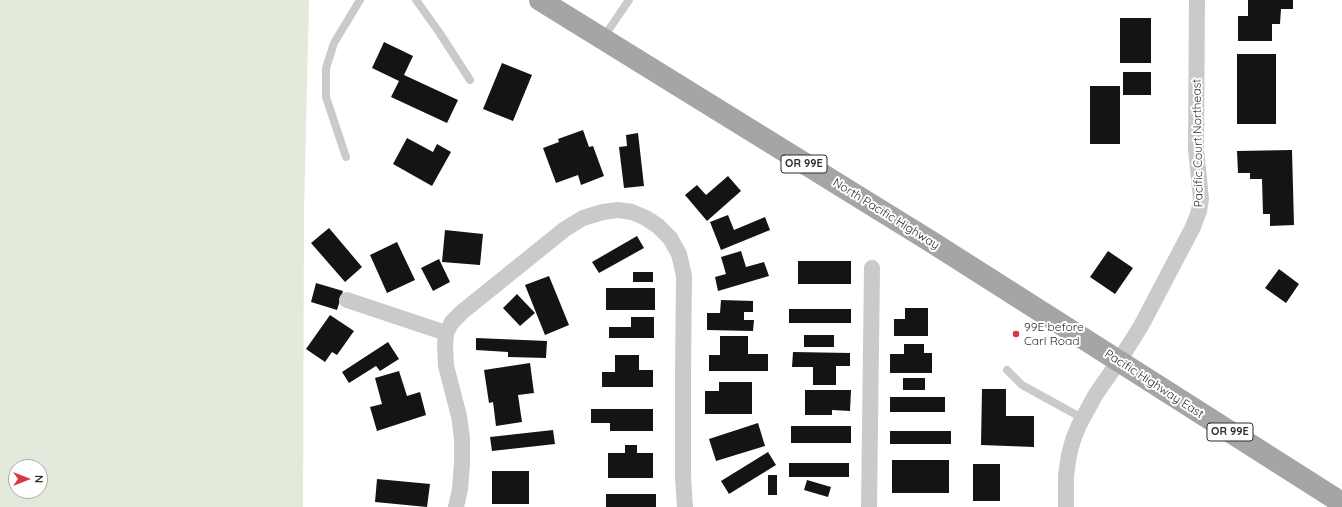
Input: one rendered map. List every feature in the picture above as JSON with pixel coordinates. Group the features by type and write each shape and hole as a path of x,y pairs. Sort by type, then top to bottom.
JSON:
{"main road":[{"name":"North Pacific Highway","path":"540,0 1068,328"},
{"name":"Pacific Highway East","path":"1068,328 1119,362 1342,503"}],"street":[{"name":"Pacific Court Northeast","path":"1066,507 1066,476 1069,455 1082,418 1141,326 1199,211 1201,199 1196,149 1197,0"},
{"path":"456,507 460,489 462,438 459,416 446,366 446,333 452,322 462,312 565,229 583,218 603,212 618,210 632,212 646,218 658,226 670,238 679,254 684,276 683,476 685,507"},
{"path":"869,507 872,268"},
{"path":"347,300 446,333"}],"lane":[{"path":"346,157 326,97 326,68 334,43 360,0"},
{"path":"416,0 470,80"},
{"path":"602,39 629,0"},
{"path":"1007,370 1022,385 1082,418"}],"green space":[{"path":"0,0 309,0 304,211 303,507 0,507"}],"building":[{"path":"1248,0 1293,0 1293,9 1281,9 1280,24 1272,24 1272,41 1238,41 1238,16 1248,16"},
{"path":"1120,18 1151,18 1151,63 1120,63"},
{"path":"384,42 413,56 404,75 458,100 447,123 391,97 399,81 372,68"},
{"path":"1237,54 1276,54 1276,124 1237,124"},
{"path":"502,63 532,75 513,121 483,109"},
{"path":"1123,72 1151,72 1151,95 1123,95"},
{"path":"1090,86 1120,86 1120,144 1090,144"},
{"path":"583,130 589,147 593,146 604,176 581,185 578,175 556,183 543,148 559,142 558,139"},
{"path":"638,133 644,186 624,188 619,147 627,146 626,135"},
{"path":"407,138 433,152 437,144 451,152 432,186 393,164"},
{"path":"1292,150 1294,225 1270,226 1270,214 1263,214 1262,179 1250,179 1250,173 1238,173 1237,151"},
{"path":"728,176 741,191 707,221 685,195 697,185 706,195"},
{"path":"728,215 734,230 765,217 770,230 721,250 710,222"},
{"path":"329,228 362,267 345,282 311,243"},
{"path":"445,230 483,234 480,265 442,262"},
{"path":"637,236 644,248 599,273 592,262"},
{"path":"397,242 415,280 387,293 370,255"},
{"path":"741,251 746,267 764,262 769,276 718,291 715,277 726,274 721,257"},
{"path":"1108,251 1133,268 1115,294 1090,277"},
{"path":"439,259 450,282 433,291 421,268"},
{"path":"798,261 851,261 851,284 798,284"},
{"path":"1279,269 1299,284 1286,303 1265,288"},
{"path":"633,272 653,272 653,282 633,282"},
{"path":"549,276 569,325 545,335 525,285"},
{"path":"316,283 343,291 337,310 311,302"},
{"path":"606,288 655,288 655,310 606,310"},
{"path":"517,294 535,313 520,326 503,308"},
{"path":"721,300 753,301 753,312 744,312 744,320 754,320 753,331 707,330 707,313 720,313"},
{"path":"905,308 928,308 928,336 894,336 894,319 905,319"},
{"path":"789,309 851,309 851,323 789,323"},
{"path":"330,315 354,331 337,355 332,352 325,362 306,349"},
{"path":"631,317 654,317 654,338 609,338 609,327 631,327"},
{"path":"804,335 834,335 834,347 804,347"},
{"path":"720,336 748,336 748,354 768,354 768,371 709,371 709,355 720,355"},
{"path":"476,338 547,341 546,358 508,357 508,352 476,350"},
{"path":"388,342 399,359 380,371 376,366 349,383 342,372"},
{"path":"904,344 924,344 924,353 932,353 932,373 890,373 890,354 904,354"},
{"path":"793,352 850,353 850,366 836,366 836,385 813,385 813,367 792,367"},
{"path":"615,355 639,355 639,370 653,370 653,387 602,387 602,372 615,372"},
{"path":"530,363 534,393 518,395 522,422 496,426 493,402 489,403 484,370"},
{"path":"399,371 407,396 420,392 426,415 377,431 370,407 382,404 375,378"},
{"path":"903,378 925,378 925,390 903,390"},
{"path":"719,382 752,382 752,414 705,414 705,391 719,391"},
{"path":"982,389 1006,389 1006,416 1034,416 1034,447 981,445"},
{"path":"805,390 851,390 850,411 832,410 832,415 805,415"},
{"path":"890,397 945,397 945,412 890,412"},
{"path":"591,409 653,409 653,431 610,431 610,423 591,423"},
{"path":"758,423 765,446 716,461 709,439"},
{"path":"791,426 851,426 851,443 791,443"},
{"path":"553,430 555,444 492,451 490,437"},
{"path":"890,431 951,431 951,444 890,444"},
{"path":"625,445 637,445 637,453 653,453 653,478 608,478 608,453 625,453"},
{"path":"768,452 776,465 729,494 721,481"},
{"path":"892,460 949,460 949,493 892,493"},
{"path":"789,463 849,463 849,477 789,477"},
{"path":"973,464 1000,464 1000,501 973,501"},
{"path":"492,471 529,471 529,504 492,504"},
{"path":"768,475 777,475 777,495 768,495"},
{"path":"377,479 430,484 427,507 375,502"},
{"path":"807,480 831,487 828,497 804,490"},
{"path":"606,494 656,494 656,507 606,507"}],"place":[{"name":"99E before Carl Road","path":"1016,334"}]}
